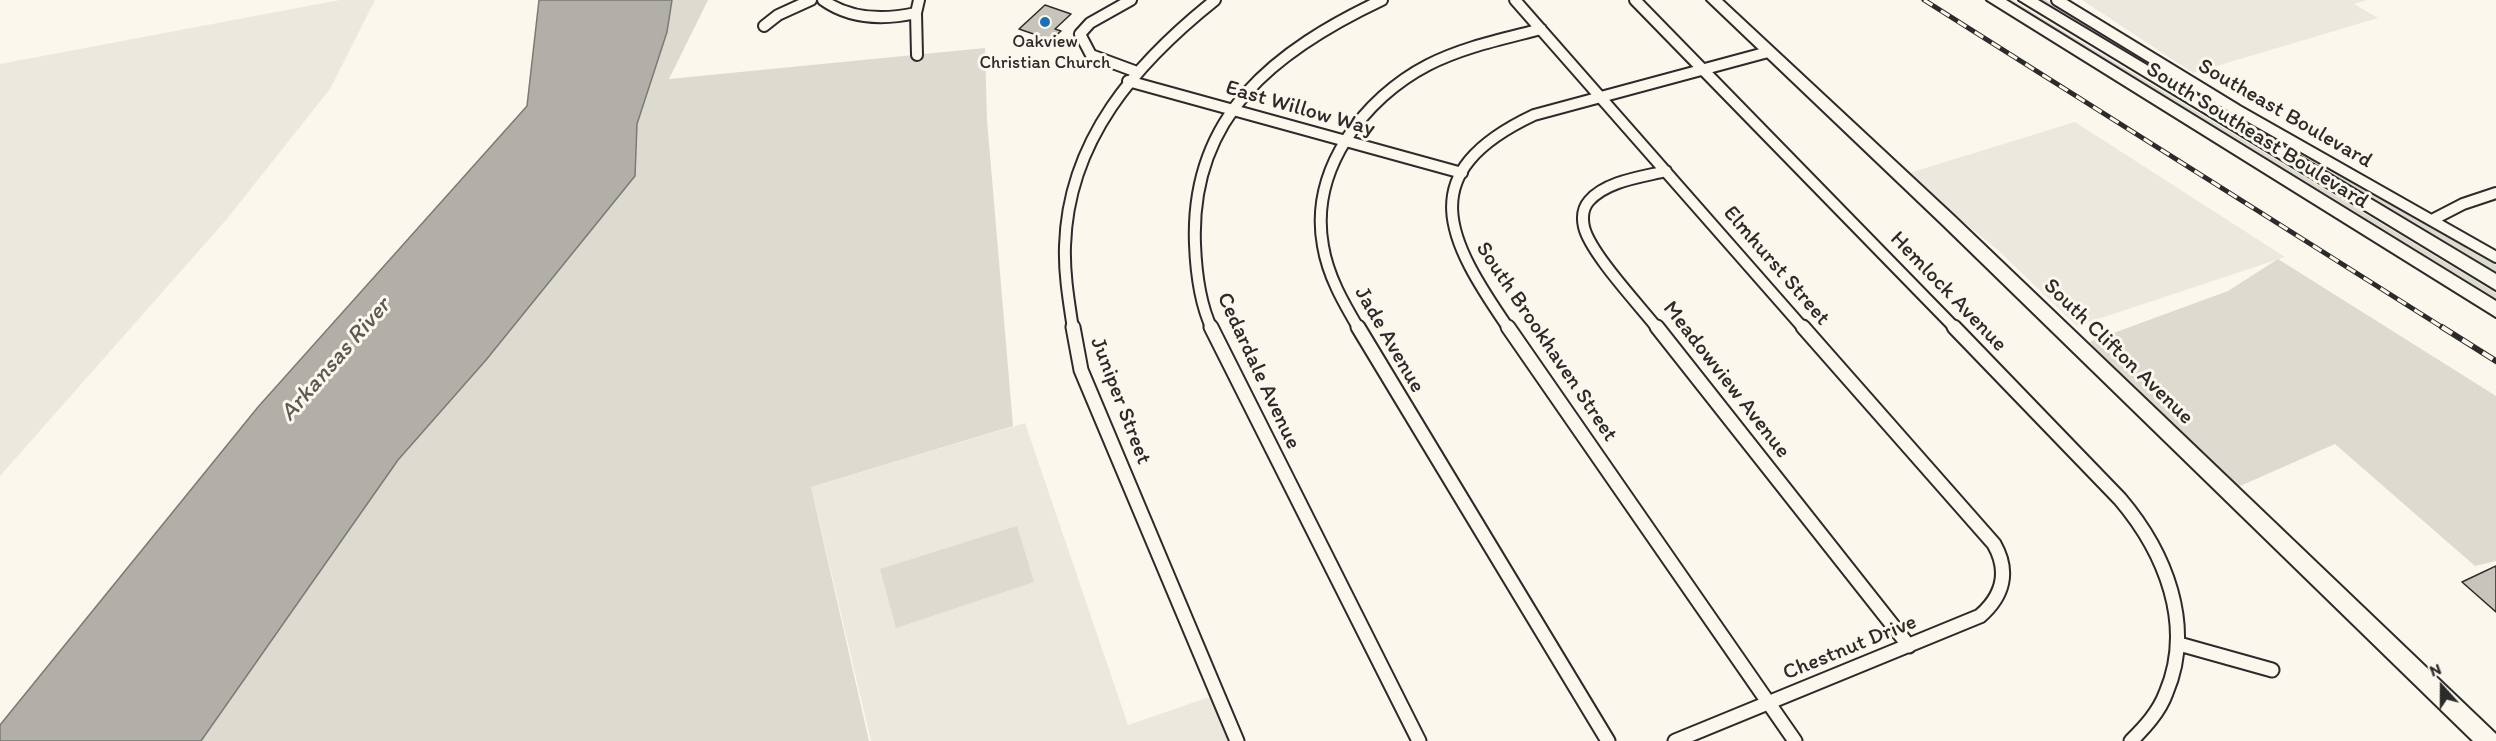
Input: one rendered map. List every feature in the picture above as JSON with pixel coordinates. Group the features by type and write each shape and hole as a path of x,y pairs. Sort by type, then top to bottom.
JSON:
{"main road":[{"name":"South Southeast Boulevard","path":"1995,0 2496,310"},
{"name":"South Southeast Boulevard","path":"2027,0 2496,283"}],"street":[{"path":"764,26 778,15 812,0"},
{"path":"823,0 835,8 858,15 884,17 916,13"},
{"path":"917,55 916,13 919,0"},
{"path":"1131,0 1090,23 1080,34 1091,55 1137,72"},
{"name":"Juniper Street","path":"1215,0 1186,22 1128,81 1095,128 1072,187 1065,238 1071,324 1081,370 1237,741"},
{"name":"Cedardale Avenue","path":"1382,0 1327,26 1294,48 1258,79 1232,110 1210,147 1197,190 1192,237 1201,299 1222,352 1419,741"},
{"name":"Elmhurst Street","path":"1515,0 1994,544 2002,561"},
{"name":"Hemlock Avenue","path":"1635,0 2117,495 2148,534 2163,565 2174,597 2179,644 2175,672 2166,700 2150,723 2131,741"},
{"name":"South Clifton Avenue","path":"1714,0 1949,221 2484,736"},
{"name":"Southeast Boulevard","path":"2057,0 2246,115 2496,257"},
{"name":"Jade Avenue","path":"1541,29 1470,48 1419,70 1375,103 1345,141 1327,184 1321,221 1328,268 1341,298 1469,515 1608,741"},
{"name":"South Brookhaven Street","path":"1768,52 1534,115 1495,132 1481,144 1462,173 1452,198 1452,218 1454,231 1467,265 1796,741"},
{"name":"East Willow Way","path":"1128,81 1462,173"},
{"name":"Meadowview Avenue","path":"1665,171 1616,186 1593,196 1582,210 1581,226 1595,249 1909,646"},
{"path":"2432,220 2463,204 2496,193"},
{"name":"Chestnut Drive","path":"1675,741 1980,616 1993,606 2004,579 2002,561"},
{"path":"2179,644 2272,670"}],"shaded area":[{"path":"340,0 375,0 330,89 226,220 0,476 0,64"},
{"path":"672,0 708,0 669,79 985,48 987,120 1013,426 811,487 869,741 201,741 398,460 486,360 635,176 637,124 667,32"},
{"path":"2001,0 2012,0 2496,293 2496,303"},
{"path":"2035,0 2046,0 2247,122 2496,265 2496,278"},
{"path":"2082,0 2367,0 2354,4 2378,18 2193,73"},
{"path":"2075,122 2285,257 2077,326 2001,253 1906,174"},
{"path":"2278,259 2496,396 2496,561 2475,566 2335,444 2238,487 2089,342 2228,291"},
{"path":"1025,423 1128,725 1218,694 1237,741 871,741 811,487"},
{"path":"1017,526 1034,582 896,628 880,569"}],"water":[{"name":"Arkansas River","path":"539,0 672,0 667,32 637,124 635,176 486,360 398,460 201,741 0,741 0,725 258,407 527,106"}],"building":[{"name":"Oakview Christian Church","path":"1045,5 1071,14 1055,29 1061,31 1051,40 1019,29"},
{"path":"2496,566 2496,612 2462,582"}],"railway":[{"path":"1924,0 2445,329"},
{"path":"2442,327 2496,361"}],"place":[{"name":"Oakview Christian Church","path":"1045,22"}]}
